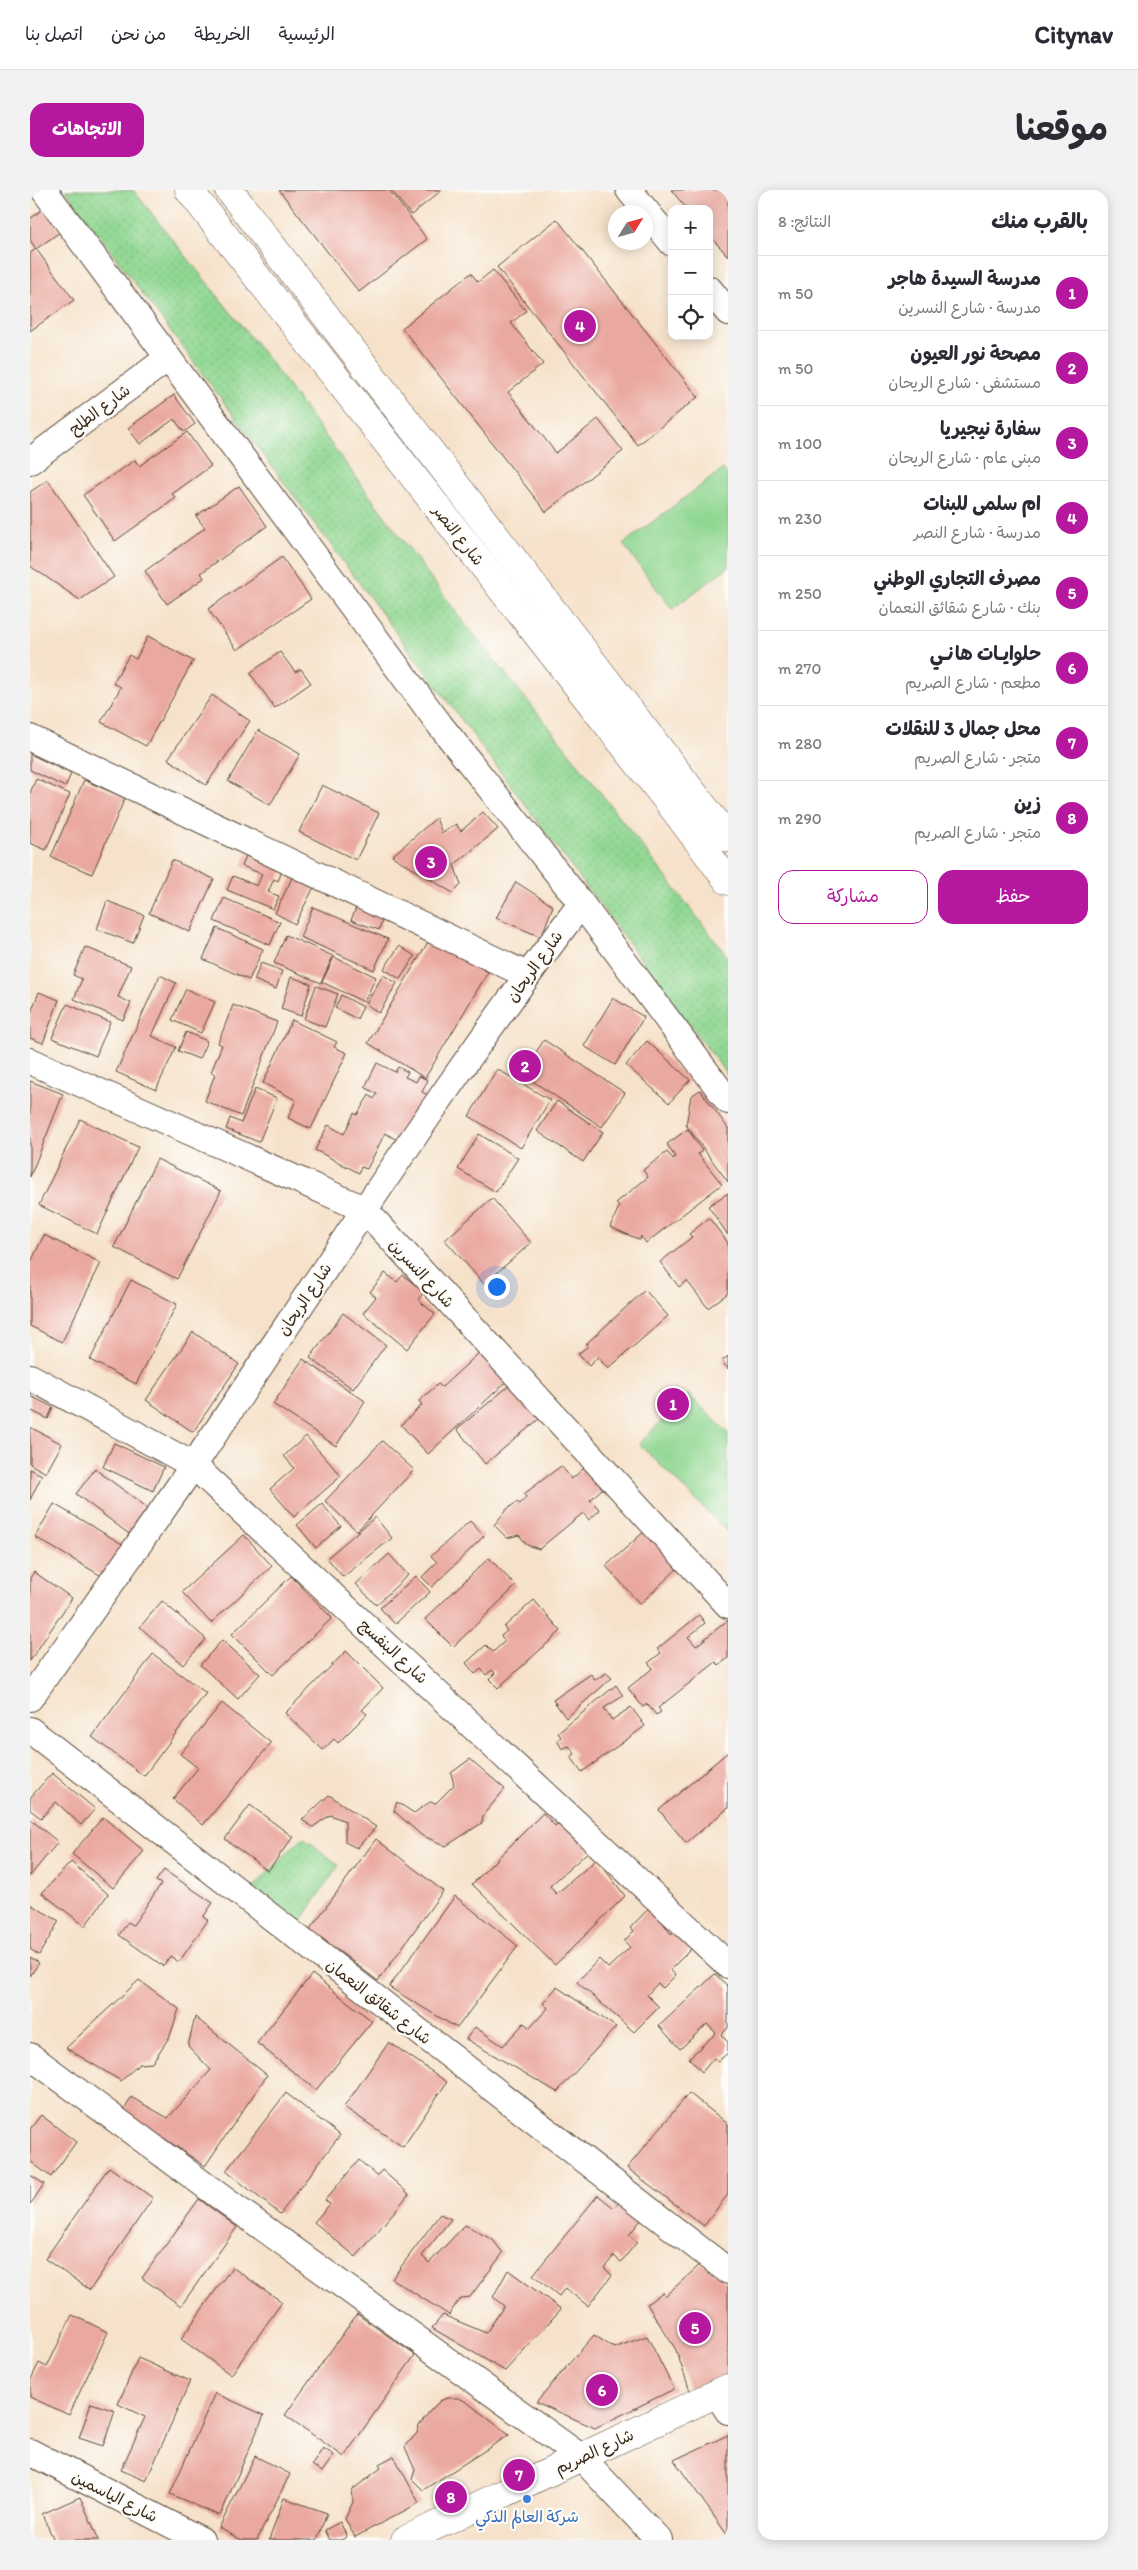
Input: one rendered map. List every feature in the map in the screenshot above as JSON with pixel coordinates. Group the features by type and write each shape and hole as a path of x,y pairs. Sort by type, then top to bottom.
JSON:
{"main road":[{"name":"شارع النصر","path":"189,190 667,800 728,881"},
{"name":"شارع النصر","path":"229,190 728,838"},
{"name":"شارع الصريم","path":"405,2540 581,2457 724,2398"}],"street":[{"path":"44,190 440,724 581,904 728,1101"},
{"path":"629,190 668,238"},
{"path":"713,294 728,312"},
{"name":"شارع الطلح","path":"30,461 168,358"},
{"path":"30,738 527,975"},
{"name":"شارع الريحان","path":"30,1698 193,1465 364,1209 527,975 581,904"},
{"name":"شارع النسرين","path":"30,1061 364,1209 728,1605"},
{"name":"شارع البنفسج","path":"30,1377 193,1465 728,1965"},
{"name":"شارع شقائق النعمان","path":"30,1730 728,2271"},
{"path":"30,2056 226,2202 581,2457 659,2540"},
{"name":"شارع الياسمين","path":"30,2452 200,2540"}],"green space":[{"path":"65,190 133,190 268,359 465,624 562,743 728,957 728,1076"},
{"path":"723,469 728,476 728,567 672,609 623,544"},
{"path":"688,1394 728,1433 728,1532 639,1444"},
{"path":"303,1837 339,1865 298,1926 250,1891"}],"building":[{"path":"279,190 389,190 427,239 359,292"},
{"path":"391,190 442,190 411,215"},
{"path":"671,190 728,190 728,256 713,239 713,205 684,205"},
{"path":"44,208 60,232 36,249 30,240 30,219"},
{"path":"557,219 698,397 638,445 497,267"},
{"path":"36,249 74,300 30,331 30,253"},
{"path":"493,270 526,311 511,323 543,364 508,392 556,453 598,419 623,451 546,512 402,328 471,273 478,282"},
{"path":"174,395 195,424 184,432 174,419 140,444 128,428"},
{"path":"187,432 211,466 172,494 176,498 115,541 83,495 135,460 139,466"},
{"path":"48,480 114,577 80,600 30,566 30,492"},
{"path":"239,486 267,526 201,573 204,578 167,604 145,571 205,528 196,516"},
{"path":"282,557 311,599 237,650 208,609"},
{"path":"148,636 193,661 146,746 101,722 121,687 113,683 129,655 136,659"},
{"path":"280,652 295,672 301,669 311,683 275,708 250,673"},
{"path":"212,695 250,721 206,785 168,759"},
{"path":"258,730 300,754 270,805 228,781"},
{"path":"30,754 71,774 65,787 30,770"},
{"path":"36,779 70,794 46,850 30,843 30,793"},
{"path":"84,780 125,798 92,874 51,857"},
{"path":"322,785 379,813 356,860 299,832"},
{"path":"483,812 498,829 454,865 461,885 453,893 392,856 436,818 442,833 456,824 461,831"},
{"path":"247,853 283,869 278,881 274,879 268,892 279,896 273,909 227,890 233,876 257,886 262,874 242,866"},
{"path":"172,860 214,879 190,932 149,913"},
{"path":"293,876 314,887 295,924 275,913"},
{"path":"516,882 553,906 541,937 496,918"},
{"path":"224,898 280,922 270,945 214,921"},
{"path":"107,901 144,915 133,943 97,929"},
{"path":"313,907 388,939 374,970 300,937"},
{"path":"356,908 383,918 379,930 351,920"},
{"path":"217,928 263,949 249,980 203,959"},
{"path":"286,935 333,956 321,983 274,963"},
{"path":"431,937 488,972 425,1078 368,1043"},
{"path":"399,946 415,956 400,979 384,969"},
{"path":"85,947 131,966 118,997 131,1003 123,1020 74,999 82,979 73,975"},
{"path":"334,957 376,977 364,1002 322,982"},
{"path":"261,963 282,971 276,989 254,980"},
{"path":"160,975 176,983 152,1036 176,1047 156,1090 116,1072"},
{"path":"383,975 397,983 379,1013 366,1004"},
{"path":"291,977 311,984 301,1016 281,1009"},
{"path":"316,986 338,994 325,1027 304,1019"},
{"path":"186,989 215,1002 201,1033 172,1020"},
{"path":"39,992 59,1000 43,1043 30,1038 30,1015"},
{"path":"341,995 363,1007 357,1019 335,1008"},
{"path":"613,998 644,1017 615,1065 584,1046"},
{"path":"67,1004 110,1022 96,1056 52,1038"},
{"path":"233,1005 277,1022 241,1116 205,1101 215,1074 211,1072 222,1045 218,1043"},
{"path":"292,1020 337,1042 334,1047 347,1053 311,1129 288,1118 296,1100 263,1083"},
{"path":"186,1032 207,1041 199,1059 178,1051"},
{"path":"544,1040 625,1093 602,1127 522,1074"},
{"path":"647,1041 690,1080 669,1103 626,1065"},
{"path":"377,1063 395,1072 398,1067 408,1072 405,1077 416,1082 419,1076 428,1080 422,1092 428,1095 397,1140 385,1133 367,1169 361,1167 359,1173 315,1150 328,1125 344,1134 354,1113 357,1115 369,1095 374,1099 377,1094 365,1087"},
{"path":"497,1069 550,1100 521,1148 469,1116"},
{"path":"30,1081 63,1094 30,1177"},
{"path":"255,1089 277,1098 259,1142 226,1129 230,1118 241,1123"},
{"path":"700,1090 728,1128 728,1182 686,1125 691,1096"},
{"path":"557,1101 603,1132 583,1162 537,1131"},
{"path":"80,1119 138,1147 97,1234 39,1205"},
{"path":"688,1129 702,1151 698,1154 722,1184 646,1243 641,1236 640,1240 610,1227 619,1207 616,1203 648,1177 643,1170 667,1152 673,1159 675,1157 667,1144"},
{"path":"479,1134 518,1158 496,1192 458,1169"},
{"path":"157,1159 221,1191 177,1279 114,1247"},
{"path":"728,1193 728,1235 708,1206"},
{"path":"492,1198 531,1243 484,1284 445,1240"},
{"path":"709,1218 728,1243 728,1293 708,1308 687,1281 679,1287 660,1262 692,1237 689,1234"},
{"path":"44,1235 101,1263 62,1342 30,1326 30,1264"},
{"path":"385,1273 397,1282 403,1275 424,1292 418,1300 435,1314 407,1349 363,1313 376,1297 370,1292"},
{"path":"131,1280 177,1304 136,1384 90,1360"},
{"path":"645,1290 668,1316 608,1369 598,1357 589,1366 578,1354 588,1346 586,1344"},
{"path":"343,1313 386,1345 353,1389 310,1358"},
{"path":"193,1332 239,1364 193,1432 146,1400"},
{"path":"480,1352 507,1381 428,1454 401,1425 422,1405 419,1401 438,1384 442,1387"},
{"path":"728,1356 728,1369 722,1361"},
{"path":"303,1359 365,1401 336,1446 273,1404"},
{"path":"510,1385 539,1419 485,1464 457,1429"},
{"path":"30,1396 53,1407 48,1419 30,1410"},
{"path":"30,1427 62,1444 46,1473 30,1464"},
{"path":"306,1436 341,1476 294,1517 270,1489 294,1468 284,1456"},
{"path":"382,1441 414,1470 357,1531 325,1501"},
{"path":"114,1443 164,1467 153,1491 103,1467"},
{"path":"561,1466 572,1479 585,1467 603,1488 590,1500 600,1510 589,1520 583,1513 539,1549 527,1545 519,1535 507,1538 494,1525 507,1509 517,1502 520,1504 526,1497 524,1494"},
{"path":"30,1469 42,1475 30,1500"},
{"path":"95,1469 148,1508 129,1534 76,1494"},
{"path":"54,1504 124,1545 105,1578 35,1537"},
{"path":"322,1504 341,1526 316,1548 297,1525"},
{"path":"375,1517 392,1538 343,1577 327,1558"},
{"path":"470,1521 484,1536 432,1587 422,1577 437,1562 431,1556"},
{"path":"646,1530 679,1567 640,1604 606,1566"},
{"path":"244,1535 272,1566 211,1623 182,1592"},
{"path":"389,1554 408,1575 376,1605 356,1584"},
{"path":"489,1558 516,1586 453,1647 425,1619"},
{"path":"34,1572 72,1598 30,1661 30,1578"},
{"path":"291,1576 332,1618 273,1675 232,1634"},
{"path":"416,1576 430,1592 395,1624 380,1608"},
{"path":"534,1600 561,1631 498,1688 489,1679 495,1673 492,1670 486,1675 481,1669 475,1674 466,1663 486,1645 493,1652 505,1641 501,1636 507,1631 504,1627"},
{"path":"162,1601 206,1639 183,1665 140,1627"},
{"path":"699,1615 705,1623 688,1637 696,1646 728,1620 728,1658 719,1665 716,1662 658,1708 661,1712 656,1715 647,1704 643,1707 628,1688 653,1668 648,1663 661,1653 657,1649"},
{"path":"222,1640 260,1674 238,1699 200,1665"},
{"path":"346,1651 383,1688 362,1710 367,1714 338,1743 334,1739 323,1750 285,1713"},
{"path":"153,1654 206,1693 144,1776 92,1737"},
{"path":"606,1673 612,1678 566,1718 553,1700 591,1674 595,1680"},
{"path":"616,1685 623,1696 604,1708 612,1720 631,1707 645,1726 582,1772 571,1757 575,1754 569,1746 562,1749 557,1740 561,1737 558,1733"},
{"path":"222,1703 271,1743 203,1825 173,1799 198,1768 180,1754"},
{"path":"728,1752 728,1808 686,1843 659,1810"},
{"path":"470,1759 505,1789 483,1815 482,1823 446,1846 421,1835 394,1811 397,1802 414,1813 430,1802 436,1803 454,1785 451,1773"},
{"path":"52,1773 95,1809 81,1825 56,1802 41,1818 30,1810 30,1798"},
{"path":"329,1795 376,1827 357,1848 345,1842 345,1821 330,1815 313,1827 302,1820"},
{"path":"250,1805 293,1837 268,1871 225,1839"},
{"path":"543,1813 555,1826 562,1818 590,1850 550,1886 556,1894 597,1859 625,1896 555,1965 472,1884"},
{"path":"103,1817 144,1851 113,1888 72,1854"},
{"path":"30,1819 58,1842 30,1876"},
{"path":"376,1839 443,1891 378,1981 310,1929"},
{"path":"71,1862 108,1894 85,1926 42,1893"},
{"path":"164,1870 213,1903 203,1917 208,1920 179,1962 170,1956 163,1966 119,1935 128,1922 133,1925 161,1884 156,1881"},
{"path":"455,1896 518,1946 457,2028 389,1987"},
{"path":"30,1904 59,1921 39,1955 30,1949"},
{"path":"651,1906 671,1934 678,1930 694,1946 670,1970 676,1975 663,1988 658,1983 647,1995 659,2007 634,2032 577,1982 599,1959 608,1968 630,1947 624,1941 634,1931 630,1928"},
{"path":"30,1957 39,1963 30,1976"},
{"path":"312,1974 372,2021 316,2090 257,2043"},
{"path":"715,1974 728,1986 728,2028 721,2035 728,2042 728,2053 718,2061 714,2058 702,2072 689,2058 716,2033 707,2024 680,2049 659,2026"},
{"path":"139,1980 179,2009 170,2036 152,2063 139,2064 121,2081 66,2048"},
{"path":"557,1987 616,2027 557,2092 466,2039 475,2027 503,2046 524,2023 530,2028 548,2008 543,2003"},
{"path":"195,2017 267,2075 205,2166 124,2111 131,2097 168,2118 211,2070 188,2046"},
{"path":"389,2042 447,2082 403,2147 344,2107"},
{"path":"286,2093 340,2135 280,2214 226,2171"},
{"path":"689,2093 728,2124 728,2194 704,2226 627,2168"},
{"path":"41,2115 76,2142 51,2177 30,2161 30,2129"},
{"path":"359,2160 377,2176 382,2170 409,2194 356,2257 314,2222 330,2204 325,2200"},
{"path":"109,2167 153,2198 90,2290 45,2259"},
{"path":"30,2175 44,2184 30,2205"},
{"path":"598,2195 614,2208 619,2202 641,2220 629,2235 637,2242 621,2262 614,2256 604,2268 612,2275 588,2306 565,2288 559,2296 533,2275"},
{"path":"199,2199 237,2227 181,2306 142,2278"},
{"path":"440,2214 451,2219 422,2256 429,2263 465,2225 493,2240 503,2253 470,2297 460,2298 449,2315 392,2279"},
{"path":"702,2263 728,2283 728,2382 693,2400 676,2350 647,2304 663,2292 665,2296"},
{"path":"232,2267 282,2302 231,2375 181,2339"},
{"path":"508,2270 561,2309 505,2371 432,2328 443,2315 486,2333 504,2306 493,2297"},
{"path":"357,2314 415,2355 344,2457 285,2415"},
{"path":"72,2315 108,2332 69,2415 30,2397 30,2381 39,2363 47,2367"},
{"path":"594,2335 614,2348 647,2336 674,2389 595,2428 536,2402"},
{"path":"138,2358 190,2381 146,2481 121,2470 145,2417 118,2404"},
{"path":"215,2393 264,2415 220,2516 170,2494"},
{"path":"447,2398 459,2398 468,2403 509,2435 423,2490 412,2479 415,2470 405,2447 417,2433 419,2425 430,2411 440,2401"},
{"path":"91,2403 115,2411 103,2446 79,2438"},
{"path":"728,2435 728,2536 674,2460"},
{"path":"323,2448 334,2455 322,2472 312,2465"},
{"path":"255,2456 290,2474 257,2540 242,2540 219,2528"},
{"path":"394,2456 419,2503 355,2537 345,2519 353,2502 352,2490 381,2468 379,2464"},
{"path":"80,2497 99,2540 54,2540 42,2514"},
{"path":"284,2498 327,2513 317,2540 269,2540"},
{"path":"340,2522 347,2537 341,2540 330,2540 325,2530"}],"place":[{"name":"ام سلمى للبنات","path":"580,326"},
{"name":"سفارة نيجيريا","path":"431,862"},
{"name":"مصحة نور العيون","path":"525,1066"},
{"name":"مدرسة السيدة هاجر","path":"673,1404"},
{"name":"مصرف التجاري الوطني","path":"695,2328"},
{"name":"حلوايـات هانـي","path":"602,2390"},
{"name":"محل جمال 3 للنقلات","path":"519,2475"},
{"name":"زين","path":"451,2497"},
{"name":"شركة العالم الذكي","path":"527,2499"}]}
